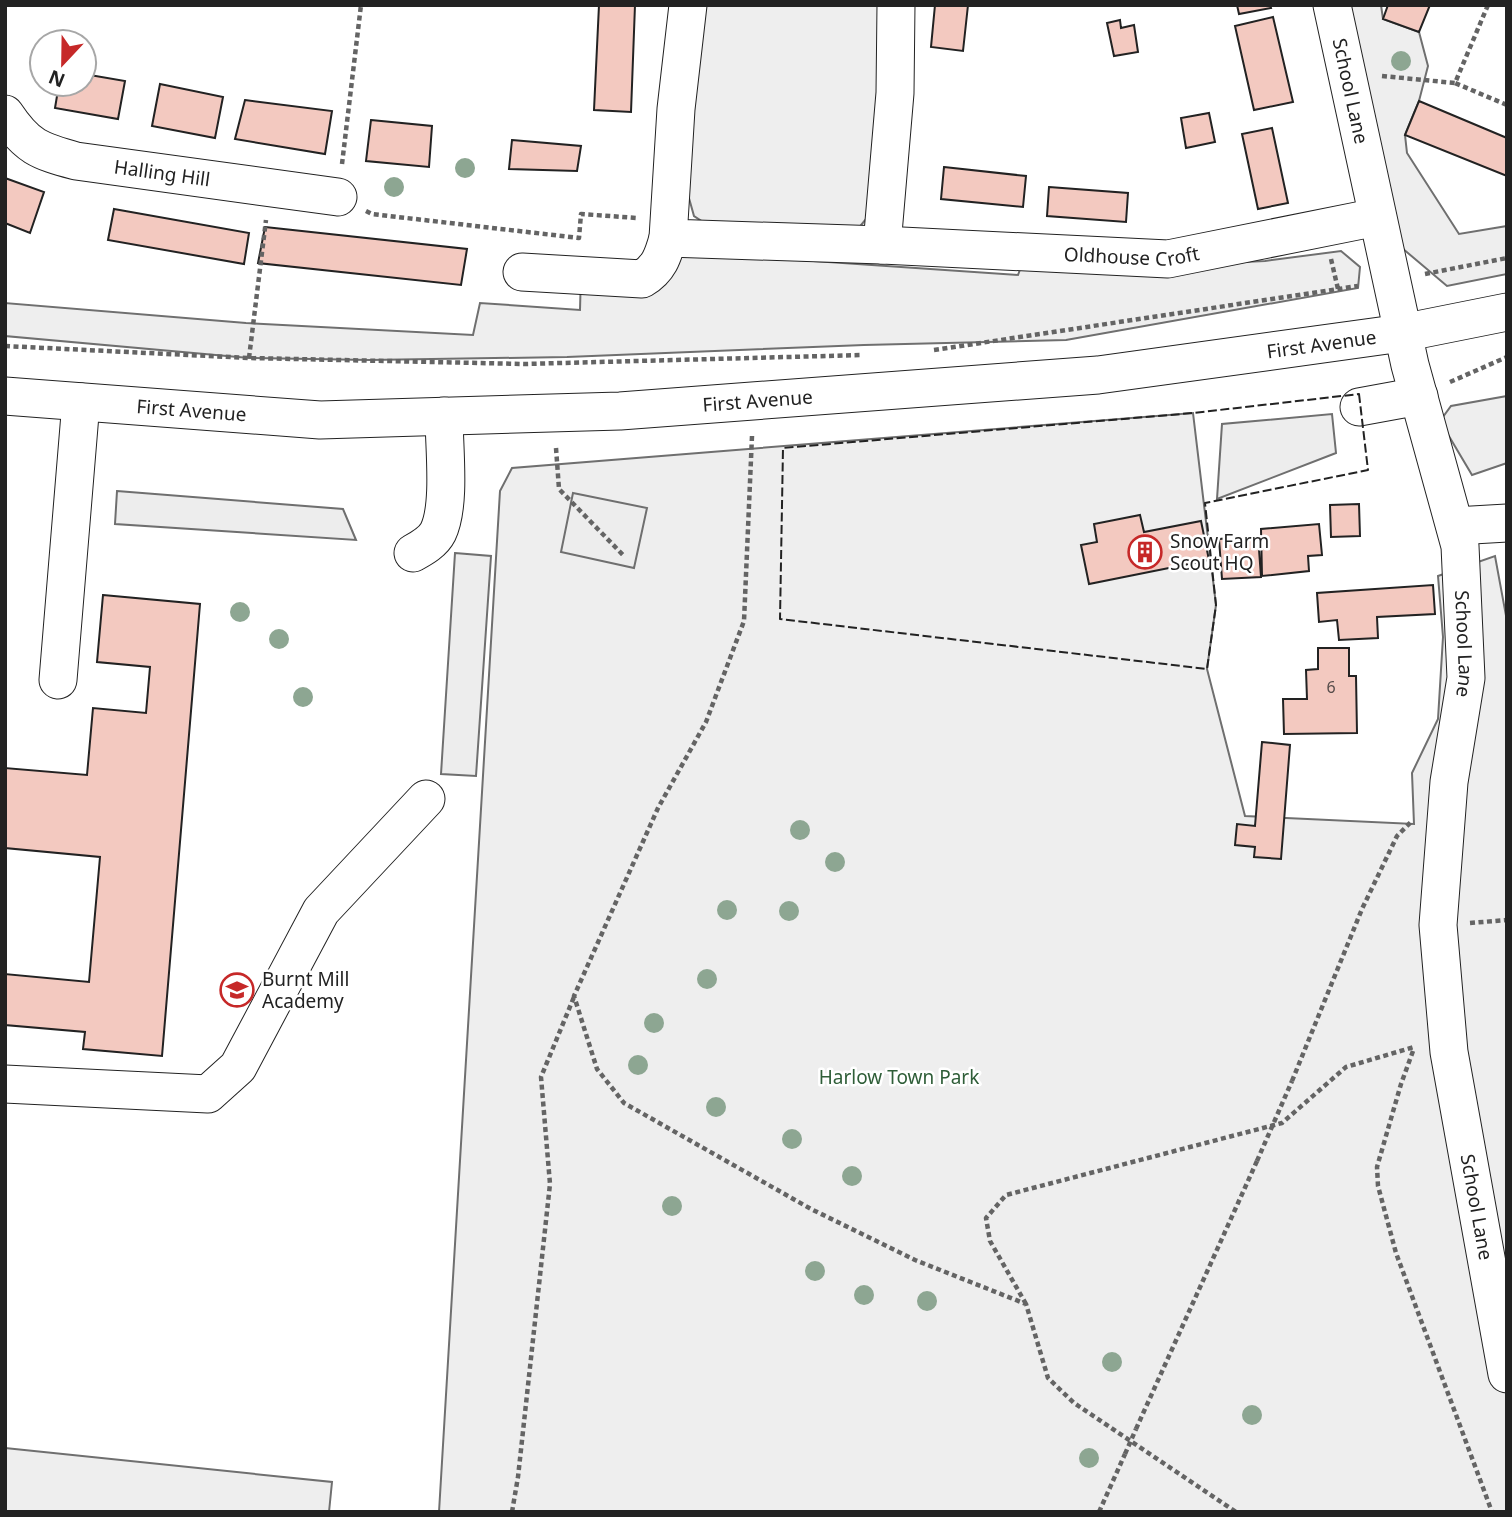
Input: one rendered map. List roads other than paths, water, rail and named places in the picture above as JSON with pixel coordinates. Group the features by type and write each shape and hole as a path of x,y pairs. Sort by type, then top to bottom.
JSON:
{"street":[{"path":"522,272 642,279 653,272 662,261 668,229 676,109 688,5"},
{"path":"882,245 895,93 896,5"},
{"name":"School Lane","path":"1332,5 1402,333 1460,546 1466,678 1448,782 1432,1044 1480,1233 1507,1374"},
{"name":"Halling Hill","path":"5,114 18,133 41,151 76,161 338,197"},
{"name":"Oldhouse Croft","path":"668,229 882,245 1168,259 1377,217"},
{"name":"First Avenue","path":"5,396 320,420 620,411 1098,375 1402,333 1507,312"},
{"path":"1359,407 1419,396"},
{"path":"58,680 81,402"},
{"path":"413,553 437,534 444,509 444,416"},
{"path":"1455,526 1507,523"},
{"path":"5,1084 208,1094 238,1067 320,911 426,799"}],"place":[{"name":"Snow Farm Scout HQ","path":"1145,552"},
{"name":"Burnt Mill Academy","path":"237,990"}],"park label":[{"name":"Harlow Town Park","path":"899,1077"}]}
